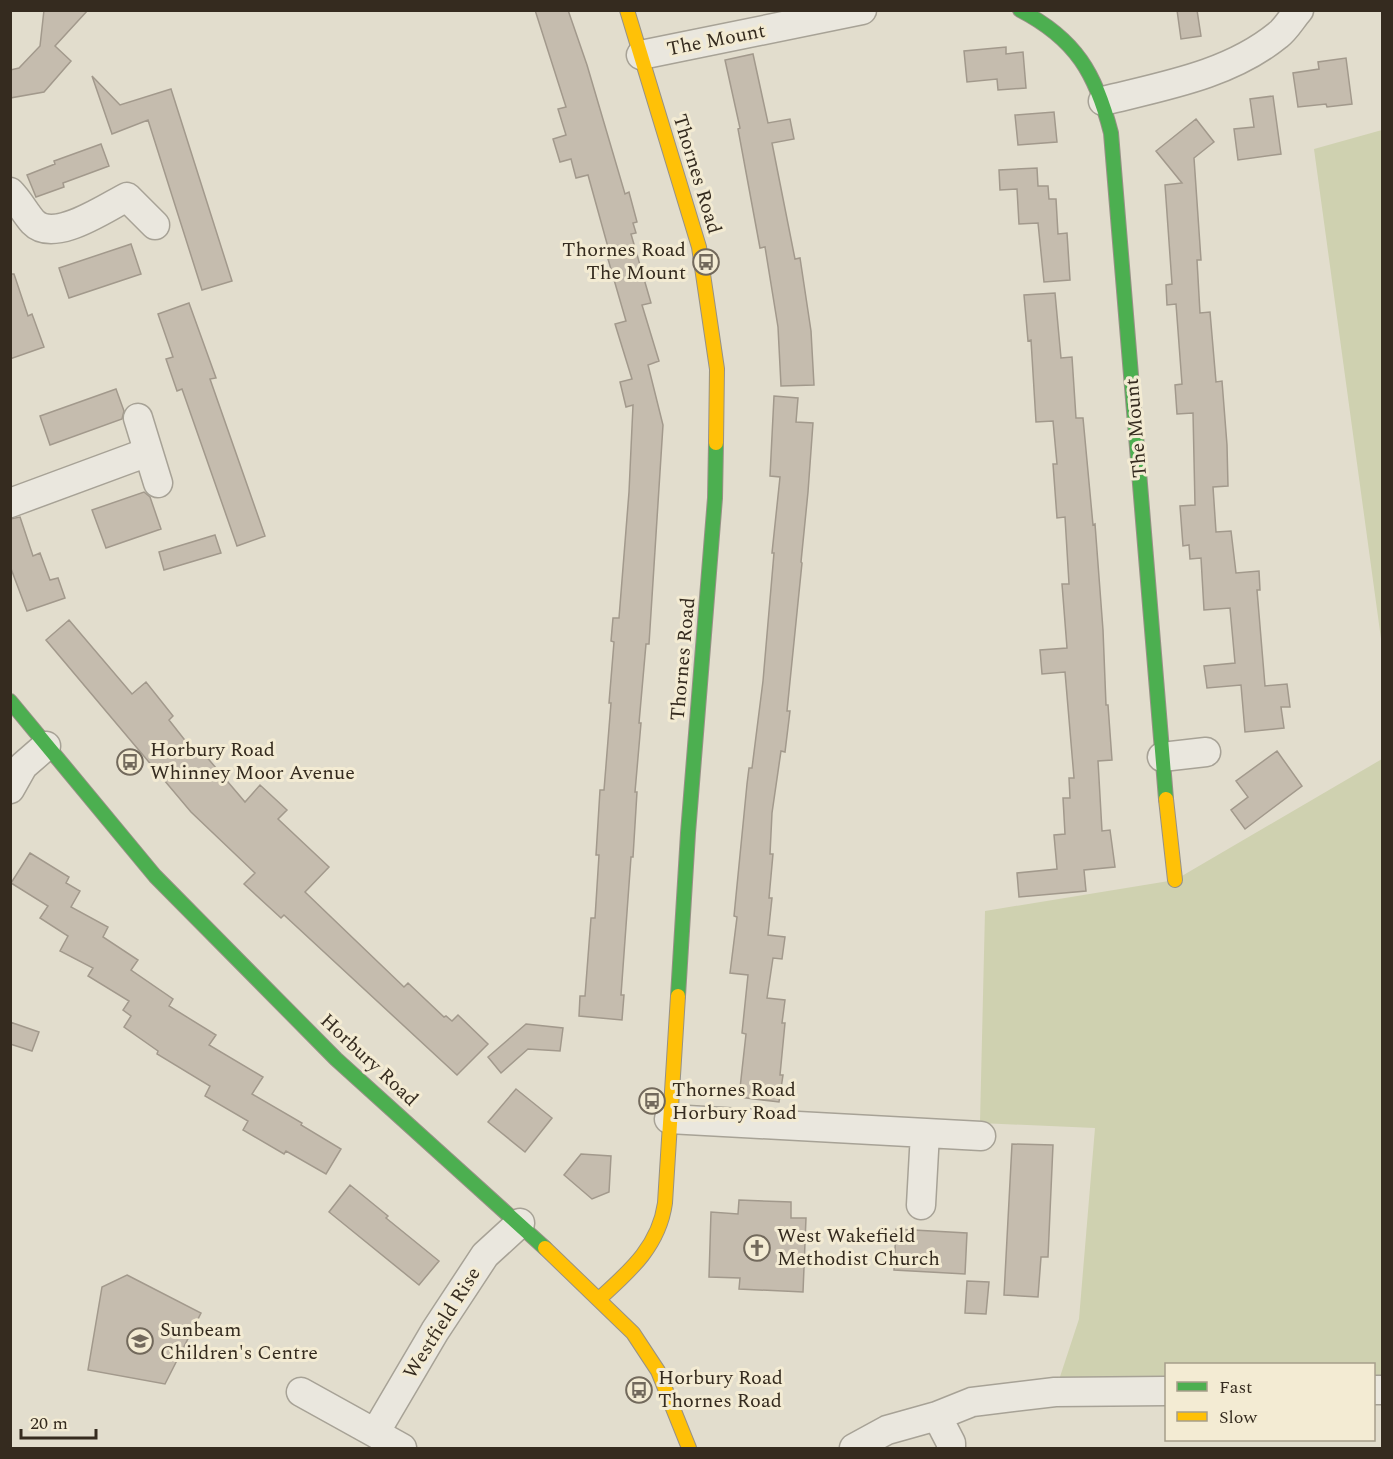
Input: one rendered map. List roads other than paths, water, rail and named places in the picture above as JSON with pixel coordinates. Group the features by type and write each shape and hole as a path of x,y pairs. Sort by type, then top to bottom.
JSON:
{"main road":[{"name":"Thornes Road","path":"599,1299 632,1269 647,1250 660,1227 665,1203 687,845 715,498 717,369 699,247 627,10"},
{"name":"The Mount","path":"1020,10 1052,30 1074,51 1092,75 1103,101 1111,133 1162,757 1175,880"},
{"name":"Horbury Road","path":"10,701 154,876 336,1059 520,1223 633,1333 658,1371 688,1449"}],"street":[{"name":"The Mount","path":"641,55 862,10"},
{"path":"1103,101 1185,80 1230,64 1280,34 1299,10"},
{"path":"10,192 34,223 51,230 69,227 126,197 155,225"},
{"path":"138,418 158,483"},
{"path":"10,503 148,452"},
{"path":"10,789 23,766 46,746"},
{"path":"1162,757 1206,752"},
{"path":"669,1119 981,1136"},
{"path":"921,1205 925,1133"},
{"name":"Westfield Rise","path":"375,1433 435,1331 485,1256 520,1223"},
{"path":"854,1449 886,1430 937,1416 972,1402 1055,1392 1165,1391"},
{"path":"301,1392 402,1449"},
{"path":"937,1416 951,1443 951,1449"}],"place":[{"name":"Thornes Road The Mount","path":"706,262"},
{"name":"Horbury Road Whinney Moor Avenue","path":"130,762"},
{"name":"Thornes Road Horbury Road","path":"652,1101"},
{"name":"West Wakefield Methodist Church","path":"757,1248"},
{"name":"Sunbeam Children's Centre","path":"140,1341"},
{"name":"Horbury Road Thornes Road","path":"639,1390"}]}
